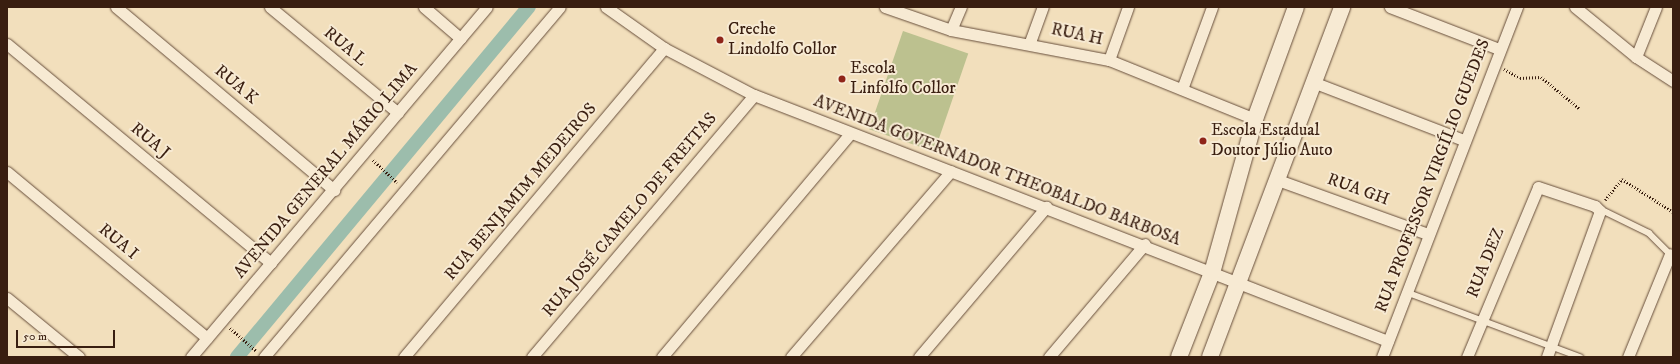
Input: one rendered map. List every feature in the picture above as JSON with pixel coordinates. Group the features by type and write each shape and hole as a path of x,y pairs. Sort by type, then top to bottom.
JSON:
{"street":[{"name":"RUA K","path":"116,7 334,190"},
{"name":"RUA L","path":"270,7 398,113"},
{"path":"424,7 460,38"},
{"name":"AVENIDA GENERAL MÁRIO LIMA","path":"191,357 334,190 487,7"},
{"path":"264,357 560,7"},
{"name":"AVENIDA GOVERNADOR THEOBALDO BARBOSA","path":"606,7 664,48 754,96 850,134 1145,244 1212,273 1388,340"},
{"name":"RUA H","path":"885,7 951,30 1030,42 1109,60 1255,119"},
{"path":"951,30 961,7"},
{"path":"1030,42 1043,7"},
{"path":"1109,60 1128,7"},
{"path":"1182,89 1212,7"},
{"path":"1179,357 1212,273 1255,119 1296,7"},
{"path":"1210,357 1239,283 1275,179 1342,7"},
{"path":"1390,7 1499,49"},
{"name":"RUA PROFESSOR VIRGÍLIO GUEDES","path":"1382,357 1463,140 1517,7"},
{"path":"1575,7 1636,57 1673,80"},
{"path":"1636,57 1656,7"},
{"name":"RUA J","path":"7,44 271,263"},
{"name":"RUA BENJAMIM MEDEIROS","path":"404,357 664,48"},
{"path":"1313,82 1463,140"},
{"name":"RUA JOSÉ CAMELO DE FREITAS","path":"532,357 754,96"},
{"path":"662,357 850,134"},
{"path":"791,357 951,171"},
{"name":"RUA I","path":"7,172 207,338"},
{"name":"RUA GH","path":"1275,179 1428,234"},
{"name":"RUA DEZ","path":"1467,357 1534,191 1541,187 1598,208"},
{"path":"919,357 1046,207"},
{"path":"1547,357 1599,219 1598,208"},
{"path":"1049,357 1145,244"},
{"path":"1628,357 1671,255"},
{"path":"7,298 79,357"}],"lane":[{"path":"1598,208 1649,233 1671,255"},
{"path":"1406,292 1580,357"}],"path":[{"path":"1493,64 1520,78 1541,77 1580,109"},
{"path":"382,167 395,180"},
{"path":"1598,208 1622,179 1673,212"},
{"path":"240,338 253,349"}],"green space":[{"path":"903,31 968,53 934,152 869,129"}],"waterway":[{"path":"237,357 529,7"}],"place":[{"name":"Creche Lindolfo Collor","path":"720,40"},
{"name":"Escola Linfolfo Collor","path":"842,79"},
{"name":"Escola Estadual Doutor Júlio Auto","path":"1203,141"}]}
